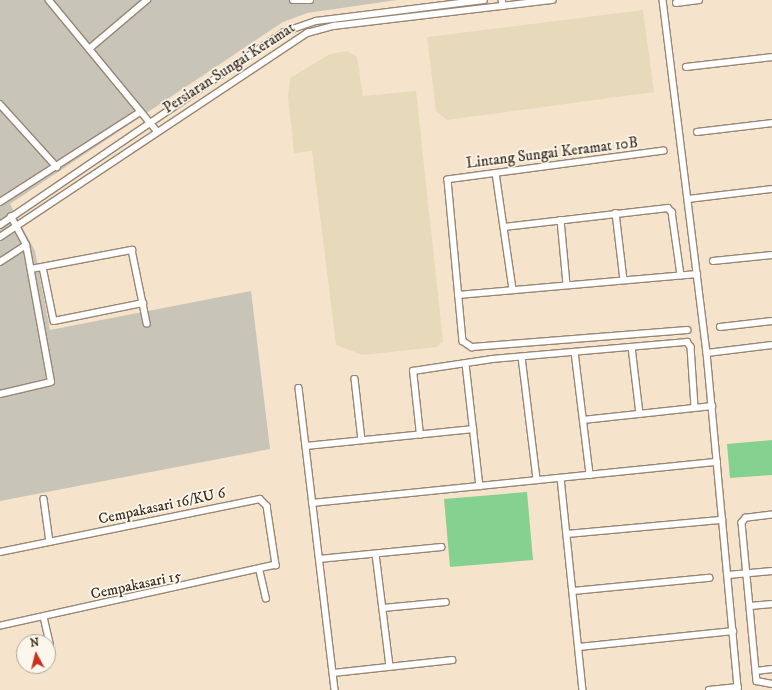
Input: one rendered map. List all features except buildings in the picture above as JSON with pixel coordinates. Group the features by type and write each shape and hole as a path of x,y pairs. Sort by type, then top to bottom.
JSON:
{"street":[{"path":"49,0 156,130"},
{"path":"89,49 147,0"},
{"path":"293,0 310,0"},
{"name":"Persiaran Sungai Keramat","path":"0,225 150,123 299,26 484,0"},
{"name":"Persiaran Sungai Keramat","path":"0,237 156,130 307,33 337,26 503,3 552,0"},
{"path":"663,0 707,352 738,689 710,690"},
{"path":"676,3 699,0"},
{"path":"686,67 772,57"},
{"path":"0,104 57,167"},
{"path":"0,202 57,167 140,112"},
{"path":"697,132 772,123"},
{"name":"Lintang Sungai Keramat 10B","path":"458,295 445,184 453,178 664,151"},
{"path":"496,172 513,290"},
{"path":"688,199 772,189"},
{"path":"504,227 668,208 672,212 681,275"},
{"path":"616,213 624,280"},
{"path":"0,394 51,382 26,245 17,225 11,217"},
{"path":"561,220 567,285"},
{"path":"0,262 26,245"},
{"path":"31,269 132,250 147,322"},
{"path":"713,261 772,255"},
{"path":"43,267 54,321 143,304"},
{"path":"687,330 472,347 463,341 458,295 697,274"},
{"path":"720,327 772,321"},
{"path":"420,435 413,372 522,356 689,343 695,407"},
{"path":"707,352 772,345"},
{"path":"632,347 640,414"},
{"path":"575,352 590,475"},
{"path":"522,356 537,480"},
{"path":"466,364 472,429 480,486"},
{"path":"354,379 362,440"},
{"path":"299,388 335,690"},
{"path":"583,420 712,406"},
{"path":"306,446 472,429"},
{"path":"312,502 717,462"},
{"path":"561,478 583,690"},
{"path":"44,499 50,542"},
{"name":"Cempakasari 16/KU 6","path":"0,552 260,499 267,506 276,565"},
{"path":"772,515 746,518 742,523 756,671 759,684 772,684"},
{"path":"567,534 722,520"},
{"path":"319,559 441,547"},
{"path":"376,554 390,666"},
{"name":"Cempakasari 15","path":"0,626 260,571 276,565"},
{"path":"260,571 266,598"},
{"path":"728,575 772,571"},
{"path":"573,591 709,578"},
{"path":"383,608 446,602"},
{"path":"750,606 772,604"},
{"path":"44,617 48,634"},
{"path":"579,647 733,631"},
{"path":"333,672 452,660"},
{"path":"756,671 772,669"}],"shaded area":[{"path":"0,0 397,0 307,13 283,22 10,204 35,251 50,330 251,291 270,449 0,501"},
{"path":"643,10 654,92 447,120 436,111 427,37"},
{"path":"347,51 357,57 363,96 416,91 443,341 437,347 363,355 336,345 312,151 294,153 288,97 290,78 330,54"}],"green space":[{"path":"772,440 772,475 730,478 727,444"},
{"path":"527,492 533,560 450,567 444,499"}]}
